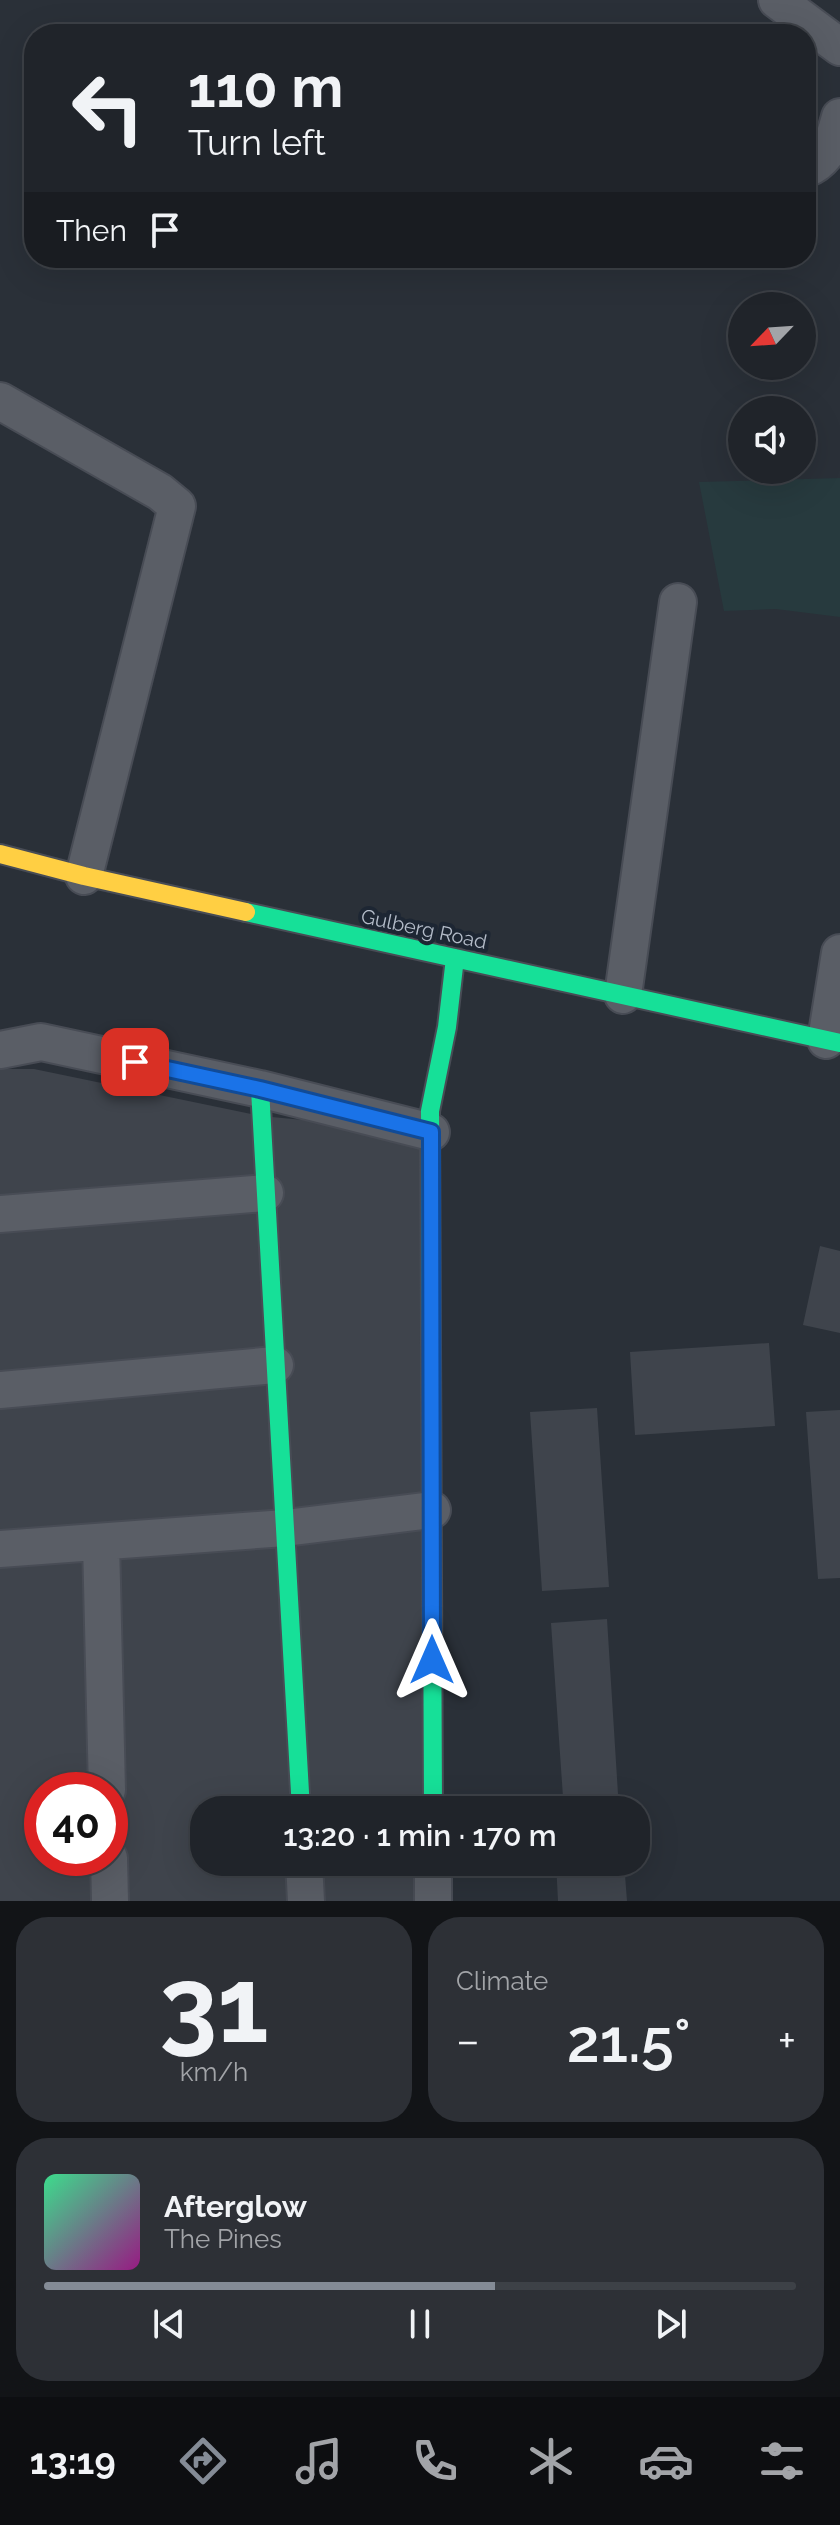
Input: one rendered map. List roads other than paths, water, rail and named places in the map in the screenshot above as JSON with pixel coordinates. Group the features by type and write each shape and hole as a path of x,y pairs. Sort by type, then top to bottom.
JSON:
{"street":[{"path":"777,0 809,24"},
{"path":"816,29 840,47"},
{"path":"816,165 832,146 840,117"},
{"path":"0,401 160,492 177,506 84,876"},
{"path":"623,995 678,602"},
{"name":"Gulberg Road","path":"0,854 84,876 833,1042"},
{"path":"833,1042 840,953"},
{"path":"433,1796 430,1121 447,1027 455,958"},
{"path":"0,1050 41,1042 260,1089 430,1121"},
{"path":"260,1089 300,1796"},
{"path":"0,1214 265,1193"},
{"path":"0,1390 275,1365"},
{"path":"0,1549 285,1528 432,1510"},
{"path":"101,1542 107,1772"},
{"path":"109,1876 110,1901"},
{"path":"305,1876 306,1901"},
{"path":"433,1876 433,1901"}]}
